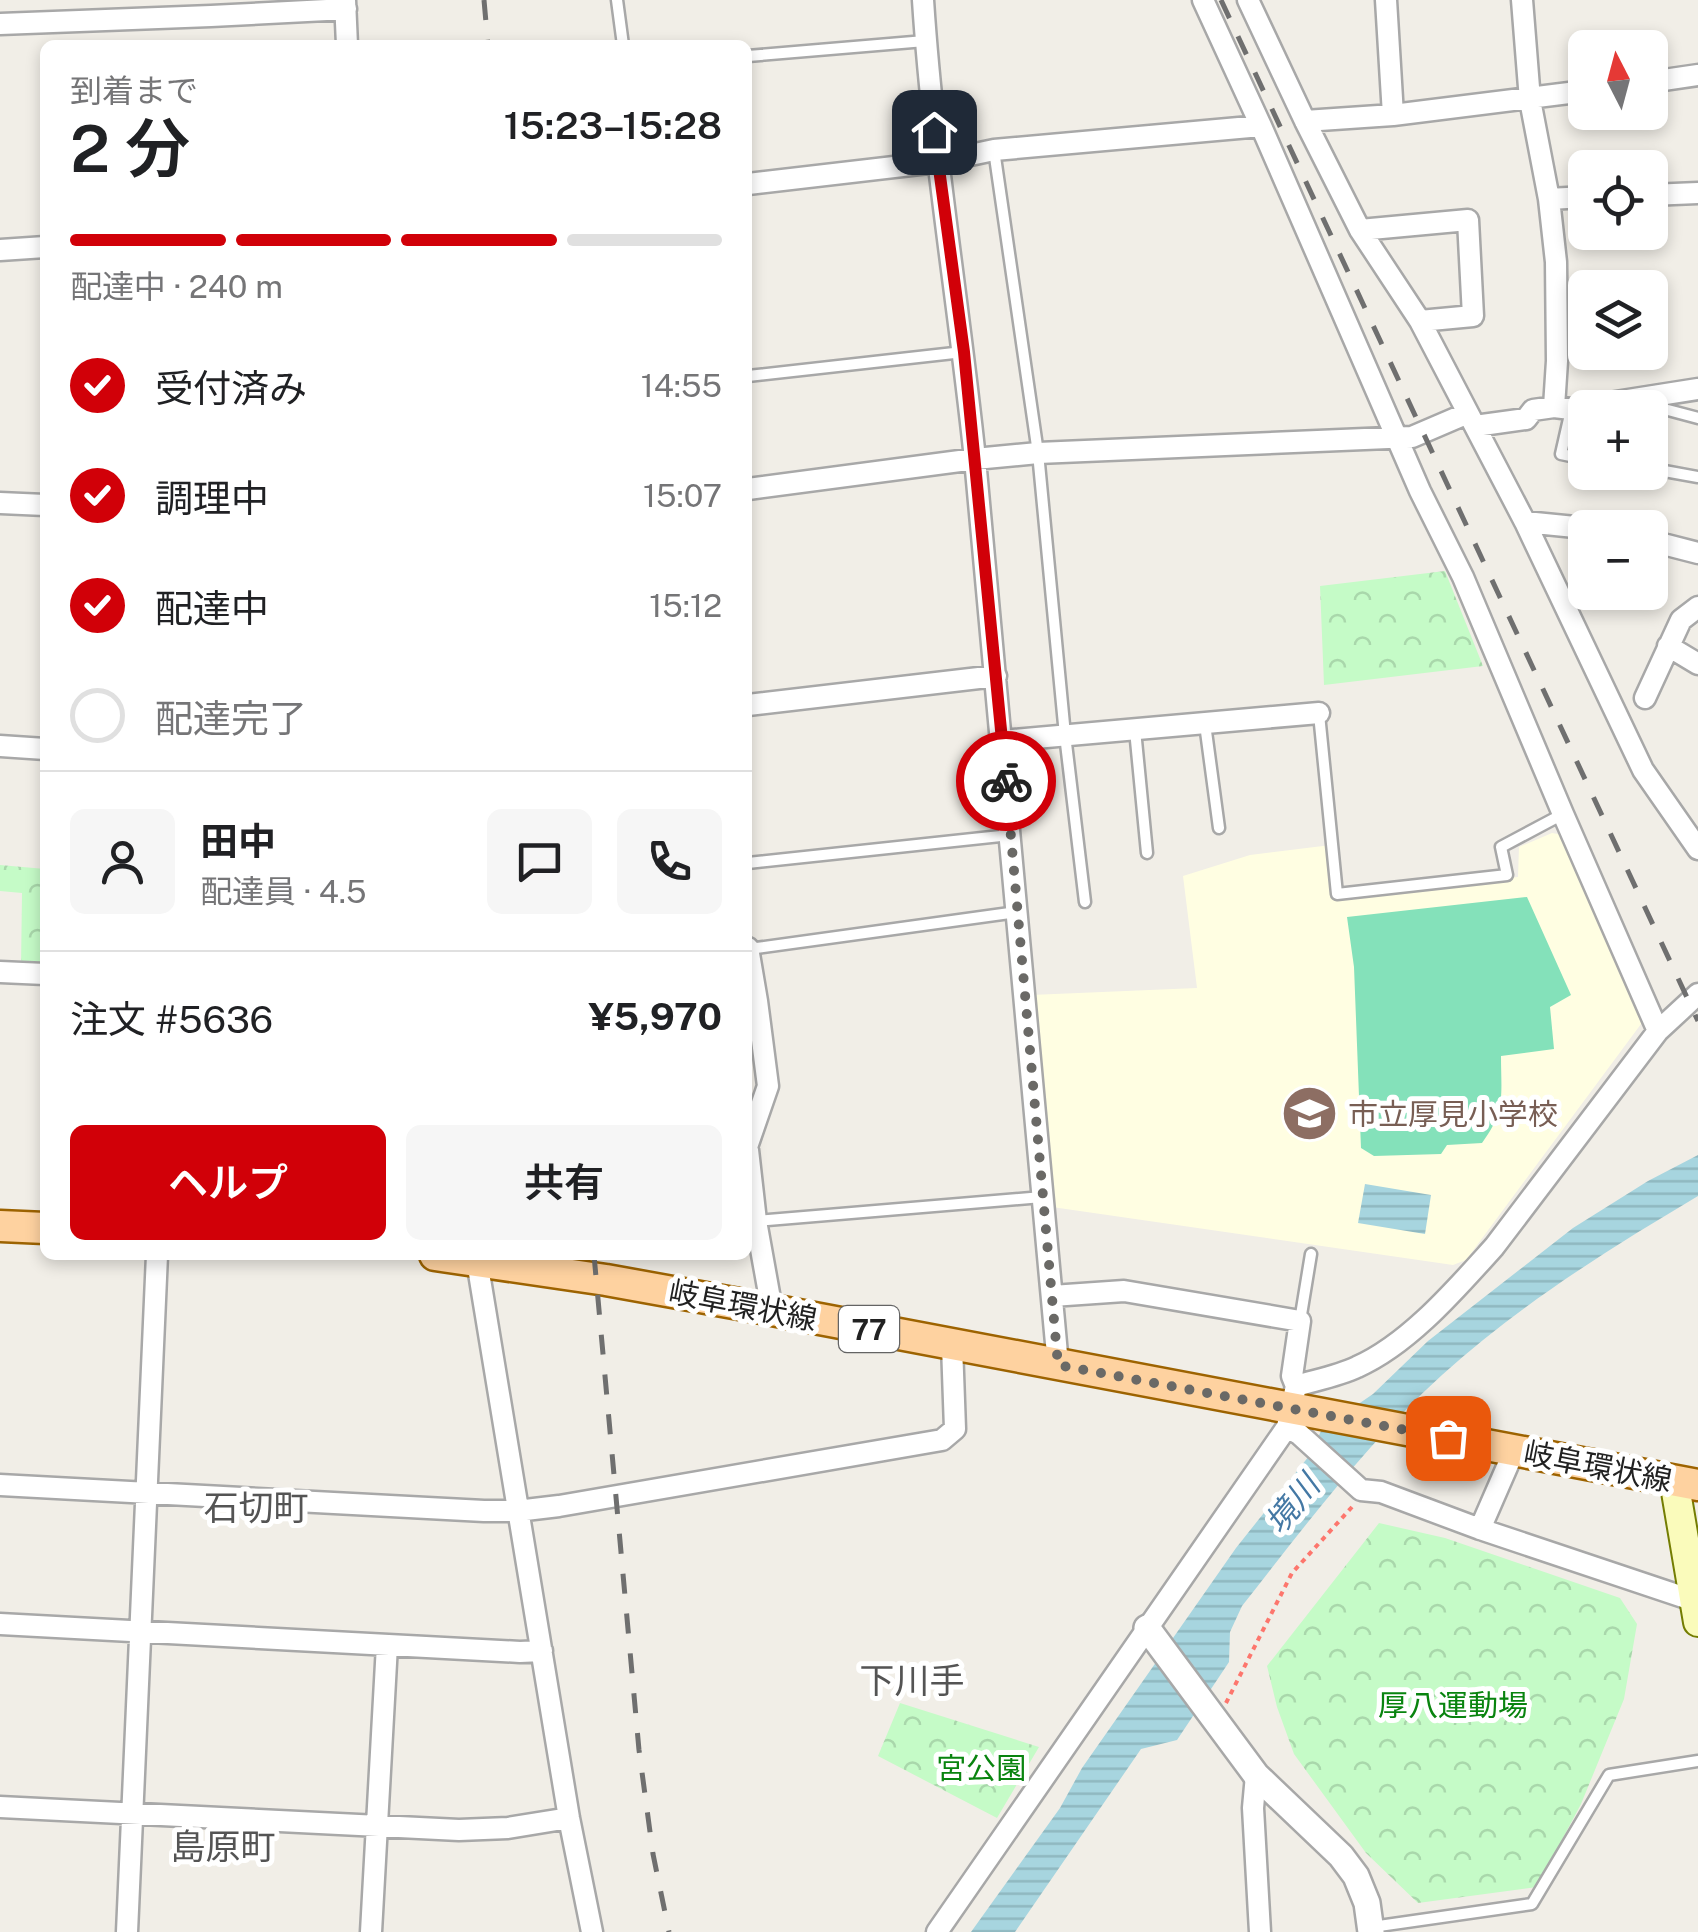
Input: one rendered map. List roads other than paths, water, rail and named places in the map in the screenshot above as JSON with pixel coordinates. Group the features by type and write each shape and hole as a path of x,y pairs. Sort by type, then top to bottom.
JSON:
{"main road":[{"path":"0,1226 40,1228"},
{"name":"岐阜環状線","path":"506,1260 578,1265 772,1310 1296,1414 1415,1432 1686,1483"},
{"path":"1686,1483 1697,1609"}],"street":[{"path":"923,0 937,162 975,458 1058,1365"},
{"path":"1203,0 1262,126 1420,492 1471,596 1658,1031"},
{"path":"1248,0 1360,230 1420,321 1525,522 1643,770 1698,849"},
{"path":"1386,0 1393,114"},
{"path":"1522,0 1530,100 1549,199 1556,262 1557,360 1562,408"},
{"path":"0,24 212,8 346,4 347,40"},
{"path":"1668,79 1698,75"},
{"path":"1304,121 1568,94"},
{"path":"752,184 937,162 994,150 1262,126"},
{"path":"1668,194 1698,193"},
{"path":"1549,199 1568,198"},
{"path":"1360,230 1468,220 1474,316 1420,321"},
{"path":"0,250 40,246"},
{"path":"752,488 975,458 1412,437 1472,420 1526,419 1533,410 1698,388"},
{"path":"0,503 40,505"},
{"path":"1525,522 1568,526"},
{"path":"1668,545 1698,553"},
{"path":"1645,698 1681,620 1698,607"},
{"path":"1668,646 1698,664"},
{"path":"752,704 996,676"},
{"path":"1002,740 1319,713"},
{"path":"0,746 40,748"},
{"path":"752,970 768,1086 752,1135"},
{"path":"0,972 40,974"},
{"path":"937,1932 1152,1634 1296,1414 1411,1331 1464,1280 1658,1031 1698,994"},
{"path":"752,1184 772,1310"},
{"path":"127,1932 158,1260"},
{"path":"477,1260 517,1511 592,1932"},
{"path":"1052,1296 1124,1291 1300,1321 1292,1376 1296,1414 1364,1491 1381,1492 1697,1609"},
{"path":"0,1485 517,1511 559,1506 942,1440 955,1429 952,1345"},
{"path":"1480,1529 1514,1450"},
{"path":"0,1624 542,1651"},
{"path":"1152,1634 1256,1775 1341,1856 1356,1876 1367,1903 1371,1930"},
{"path":"370,1932 387,1645"},
{"path":"1256,1775 1253,1808 1260,1932"},
{"path":"0,1806 459,1830 508,1828 570,1818"}],"lane":[{"path":"618,0 622,40"},
{"path":"752,56 926,41"},
{"path":"994,150 1038,454 1085,902"},
{"path":"752,376 964,352"},
{"path":"1562,408 1561,454 1568,455"},
{"path":"1668,410 1698,418"},
{"path":"1668,472 1698,477"},
{"path":"1319,713 1336,894 1507,875 1501,846 1563,814"},
{"path":"1205,723 1219,828"},
{"path":"1135,729 1146,853"},
{"path":"752,863 1010,835"},
{"path":"752,948 1017,912"},
{"path":"756,1221 1043,1197"},
{"path":"1300,1321 1311,1254"},
{"path":"1371,1930 1532,1904 1609,1775 1698,1760"}],"water":[{"name":"境川","path":"1698,1155 1698,1196 1533,1302 1471,1349 1414,1401 1337,1486 1242,1606 1230,1632 1229,1662 1177,1740 1141,1749 1015,1932 971,1932 1236,1548 1309,1456 1322,1429 1373,1394 1428,1341 1573,1228"},
{"path":"1365,1184 1431,1195 1425,1234 1358,1223"}],"railway":[{"path":"484,0 488,40"},
{"path":"1221,0 1698,1021"},
{"path":"594,1260 639,1750 653,1854 669,1932"}],"place":[{"name":"市立厚見小学校","path":"1309,1114"}],"district":[{"name":"石切町","path":"256,1507"},
{"name":"下川手","path":"912,1680"},
{"name":"島原町","path":"223,1846"}],"park label":[{"name":"厚八運動場","path":"1453,1705"},
{"name":"宮公園","path":"981,1768"}]}
